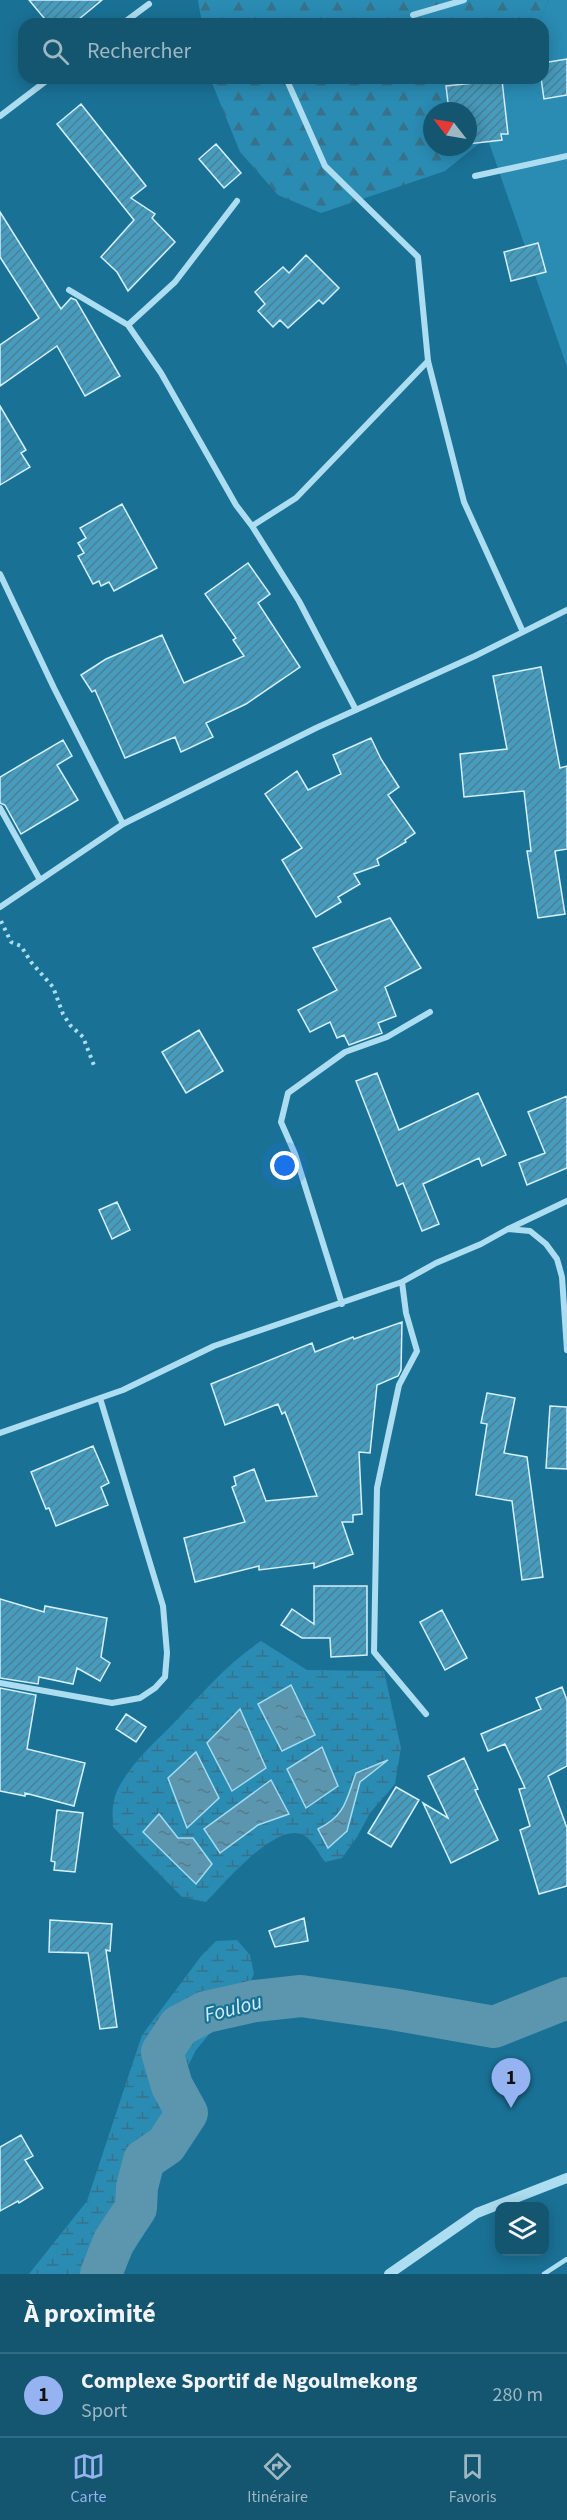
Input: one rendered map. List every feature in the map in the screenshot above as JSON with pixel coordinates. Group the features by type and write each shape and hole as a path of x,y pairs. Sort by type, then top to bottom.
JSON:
{"street":[{"path":"413,15 464,0"},
{"path":"130,18 148,4"},
{"path":"0,116 42,84"},
{"path":"289,84 325,166 418,257 428,361 464,502 523,632"},
{"path":"475,176 567,156"},
{"path":"128,325 175,282 237,201"},
{"path":"69,290 128,325 161,374 236,505 252,526 299,602 356,710"},
{"path":"252,526 296,498 428,361"},
{"path":"0,574 54,688 123,824"},
{"path":"0,907 123,824 567,610"},
{"path":"0,808 40,880"},
{"path":"342,1304 296,1154 281,1122 288,1093 345,1052 387,1037 430,1012"},
{"path":"0,1434 123,1390 214,1346 402,1282 436,1263 481,1244 567,1201"},
{"path":"508,1229 530,1232 546,1244 557,1258 562,1278 567,1350"},
{"path":"402,1282 406,1313 417,1351 399,1385 377,1488 374,1652 426,1714"},
{"path":"0,1683 112,1703 140,1698 155,1688 165,1677 163,1606 100,1398"},
{"path":"389,2274 477,2213 567,2178"}],"lane":[{"path":"544,2274 567,2259"}],"path":[{"path":"0,922 11,942 21,945 31,962 53,987 63,1014 70,1025 84,1037 95,1068"}],"green space":[{"path":"198,0 549,0 541,18 201,18"},
{"path":"549,0 567,0 567,367 487,137 511,84 549,84 549,18 541,18"},
{"path":"212,84 511,84 487,137 477,145 477,102 423,102 423,156 464,156 445,171 321,213 278,195 240,152"},
{"path":"261,1641 307,1670 384,1671 401,1748 395,1784 370,1813 342,1858 325,1862 305,1836 294,1833 281,1836 266,1844 252,1856 206,1902 182,1897 113,1827 115,1797 124,1779 142,1755 224,1670"},
{"path":"237,1940 250,1955 254,1974 246,1991 196,2050 180,2082 146,2230 120,2274 29,2274 87,2201 142,2035 202,1955 216,1941"}],"water":[{"path":"291,1685 315,1735 282,1751 258,1704"},
{"path":"240,1709 266,1768 232,1791 207,1743"},
{"path":"322,1747 338,1786 306,1808 287,1769"},
{"path":"196,1752 219,1798 187,1828 168,1778"},
{"path":"388,1760 360,1782 347,1831 328,1848 318,1829 340,1812 356,1773"},
{"path":"271,1780 289,1814 258,1825 220,1853 204,1829"},
{"path":"159,1814 178,1838 193,1838 212,1864 196,1884 143,1832"}],"building":[{"path":"29,0 102,0 80,18 44,18"},
{"path":"567,59 567,95 544,99 542,84 549,84 549,62"},
{"path":"502,84 508,134 501,134 502,140 477,143 477,102 448,102 446,86"},
{"path":"81,104 146,186 131,198 155,214 152,218 175,242 128,291 117,272 101,257 134,220 57,124"},
{"path":"216,144 241,173 224,188 199,159"},
{"path":"0,212 61,309 71,298 76,300 120,376 85,396 57,346 0,386 0,345 39,318 0,257"},
{"path":"538,243 546,272 511,281 504,252"},
{"path":"306,255 339,288 323,304 319,300 288,328 280,320 273,327 258,311 265,304 255,292 283,267 289,273"},
{"path":"0,406 26,450 21,453 30,467 0,485"},
{"path":"122,504 157,568 114,591 109,582 101,586 99,581 93,584 78,556 84,553 78,543 86,538 80,528"},
{"path":"248,563 270,594 258,603 300,667 246,704 206,723 213,737 181,752 175,737 125,758 95,690 92,692 81,675 106,659 162,635 184,683 244,656 233,640 236,638 205,594"},
{"path":"541,667 560,768 567,766 567,849 555,851 565,914 538,918 527,851 531,851 524,791 464,797 460,754 507,749 493,676"},
{"path":"371,738 399,787 388,795 415,833 405,840 406,842 377,859 379,865 354,874 360,884 338,897 341,902 316,917 282,860 302,848 265,794 297,771 308,790 341,774 333,755"},
{"path":"63,740 72,756 57,765 78,800 21,834 5,805 0,803 0,777"},
{"path":"390,918 421,968 385,987 396,1016 378,1023 382,1033 349,1045 344,1035 337,1038 330,1022 310,1032 298,1010 337,990 313,948"},
{"path":"199,1030 223,1071 186,1093 162,1052"},
{"path":"377,1073 399,1130 478,1093 506,1155 482,1166 479,1158 423,1184 439,1224 422,1231 403,1183 397,1186 356,1081"},
{"path":"567,1096 567,1168 527,1185 519,1163 545,1153 528,1112"},
{"path":"117,1202 130,1230 112,1239 99,1210"},
{"path":"402,1322 401,1370 398,1376 377,1385 370,1453 359,1452 362,1514 353,1515 353,1522 342,1522 353,1554 314,1568 314,1563 259,1570 259,1566 195,1582 184,1538 245,1522 232,1487 236,1485 234,1477 254,1469 266,1501 317,1496 285,1412 282,1414 278,1404 225,1425 211,1384 312,1343 315,1352"},
{"path":"487,1393 515,1398 504,1453 527,1457 543,1577 522,1580 512,1501 476,1495 487,1424 481,1423"},
{"path":"550,1406 567,1407 567,1469 546,1468"},
{"path":"93,1446 109,1483 101,1487 108,1505 56,1526 49,1508 46,1509 31,1472"},
{"path":"314,1586 367,1586 367,1655 331,1657 330,1638 302,1638 281,1625 292,1609 314,1624"},
{"path":"0,1599 44,1612 45,1606 107,1618 101,1657 110,1663 100,1681 77,1668 73,1684 39,1677 38,1684 0,1678"},
{"path":"442,1610 467,1658 445,1670 420,1622"},
{"path":"562,1687 567,1700 567,1766 548,1776 567,1828 567,1886 539,1894 520,1830 530,1826 519,1789 525,1788 505,1744 488,1751 481,1734 541,1709 536,1698"},
{"path":"0,1688 36,1695 27,1749 85,1763 74,1806 25,1793 25,1796 0,1791"},
{"path":"126,1714 146,1727 136,1742 116,1729"},
{"path":"464,1758 478,1789 475,1790 498,1840 451,1863 423,1803 448,1818 428,1776"},
{"path":"396,1787 419,1800 391,1847 368,1833"},
{"path":"57,1810 83,1813 75,1872 54,1870 55,1862 51,1861"},
{"path":"304,1918 308,1941 275,1947 269,1931"},
{"path":"50,1920 112,1924 110,1951 106,1950 117,2027 100,2029 88,1953 49,1952"},
{"path":"21,2135 33,2156 25,2160 43,2188 19,2203 18,2201 0,2211 0,2147"}],"waterway":[{"name":"Foulou","path":"101,2274 114,2241 136,2208 137,2187 144,2160 166,2145 187,2113 172,2086 162,2052 179,2026 206,2012 255,2001 301,1996 494,2027 567,1998"}],"place":[{"name":"Complexe Sportif de Ngoulmekong","path":"511,2108"}]}
